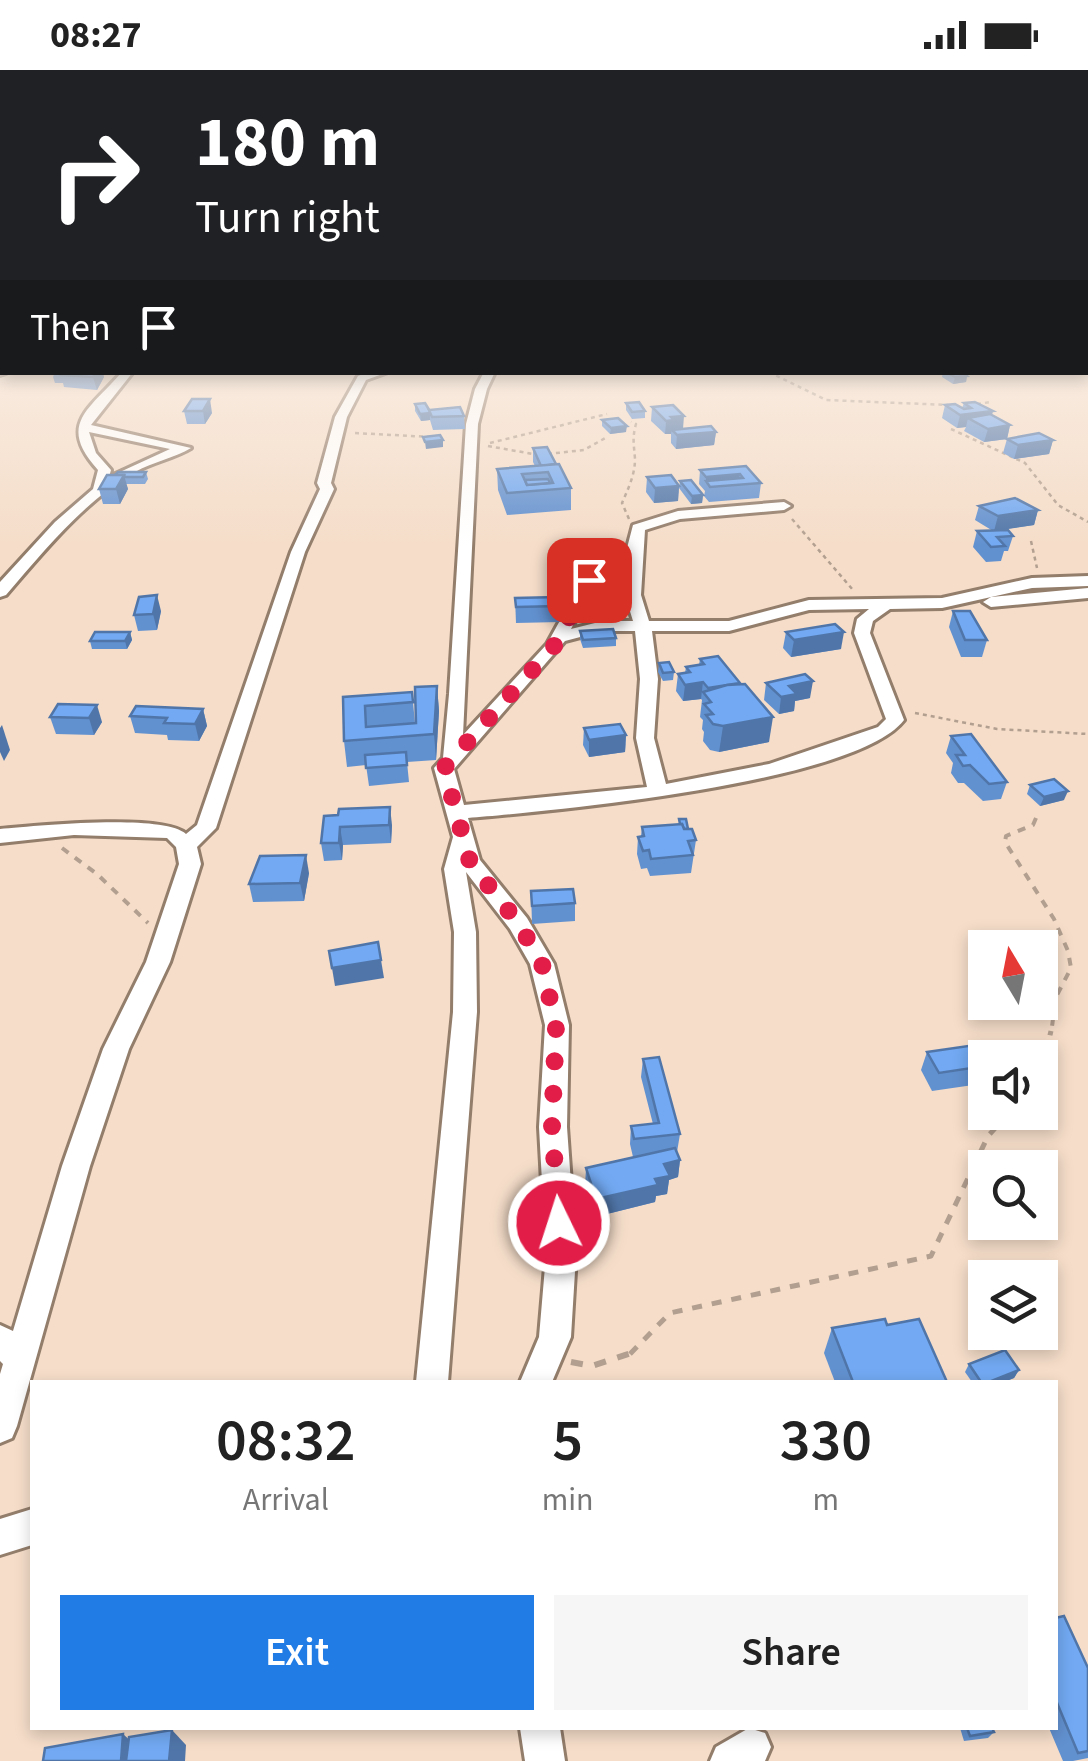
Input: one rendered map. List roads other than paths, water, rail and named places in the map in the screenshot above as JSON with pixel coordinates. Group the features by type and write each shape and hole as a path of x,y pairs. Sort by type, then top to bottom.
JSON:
{"street":[{"path":"99,490 105,470 91,457 82,440 83,426 114,387"},
{"path":"186,844 206,828 298,552 327,489 324,483 340,417 356,387"},
{"path":"452,756 469,463 475,401 482,387"},
{"path":"0,592 46,540 121,467 185,448 129,442 83,426"},
{"path":"658,792 645,738 649,679 643,627 632,595 638,528 678,515 784,506"},
{"path":"537,1380 556,1337 561,1255 552,1127 556,1026 542,964 519,924 470,862 444,780 444,768 560,637 589,580 636,541"},
{"path":"942,602 1036,582 1088,582"},
{"path":"560,637 602,626 729,626 810,605 1029,600 1088,593"},
{"path":"460,824 716,784 780,769 885,731 895,720 862,633 865,618 886,604"},
{"path":"432,1380 464,1012 464,932 455,869 460,824"},
{"path":"0,836 74,829 172,832 186,844 190,864 158,962 116,1049 10,1350 0,1426"},
{"path":"0,1537 30,1528"},
{"path":"540,1730 545,1761"}]}
